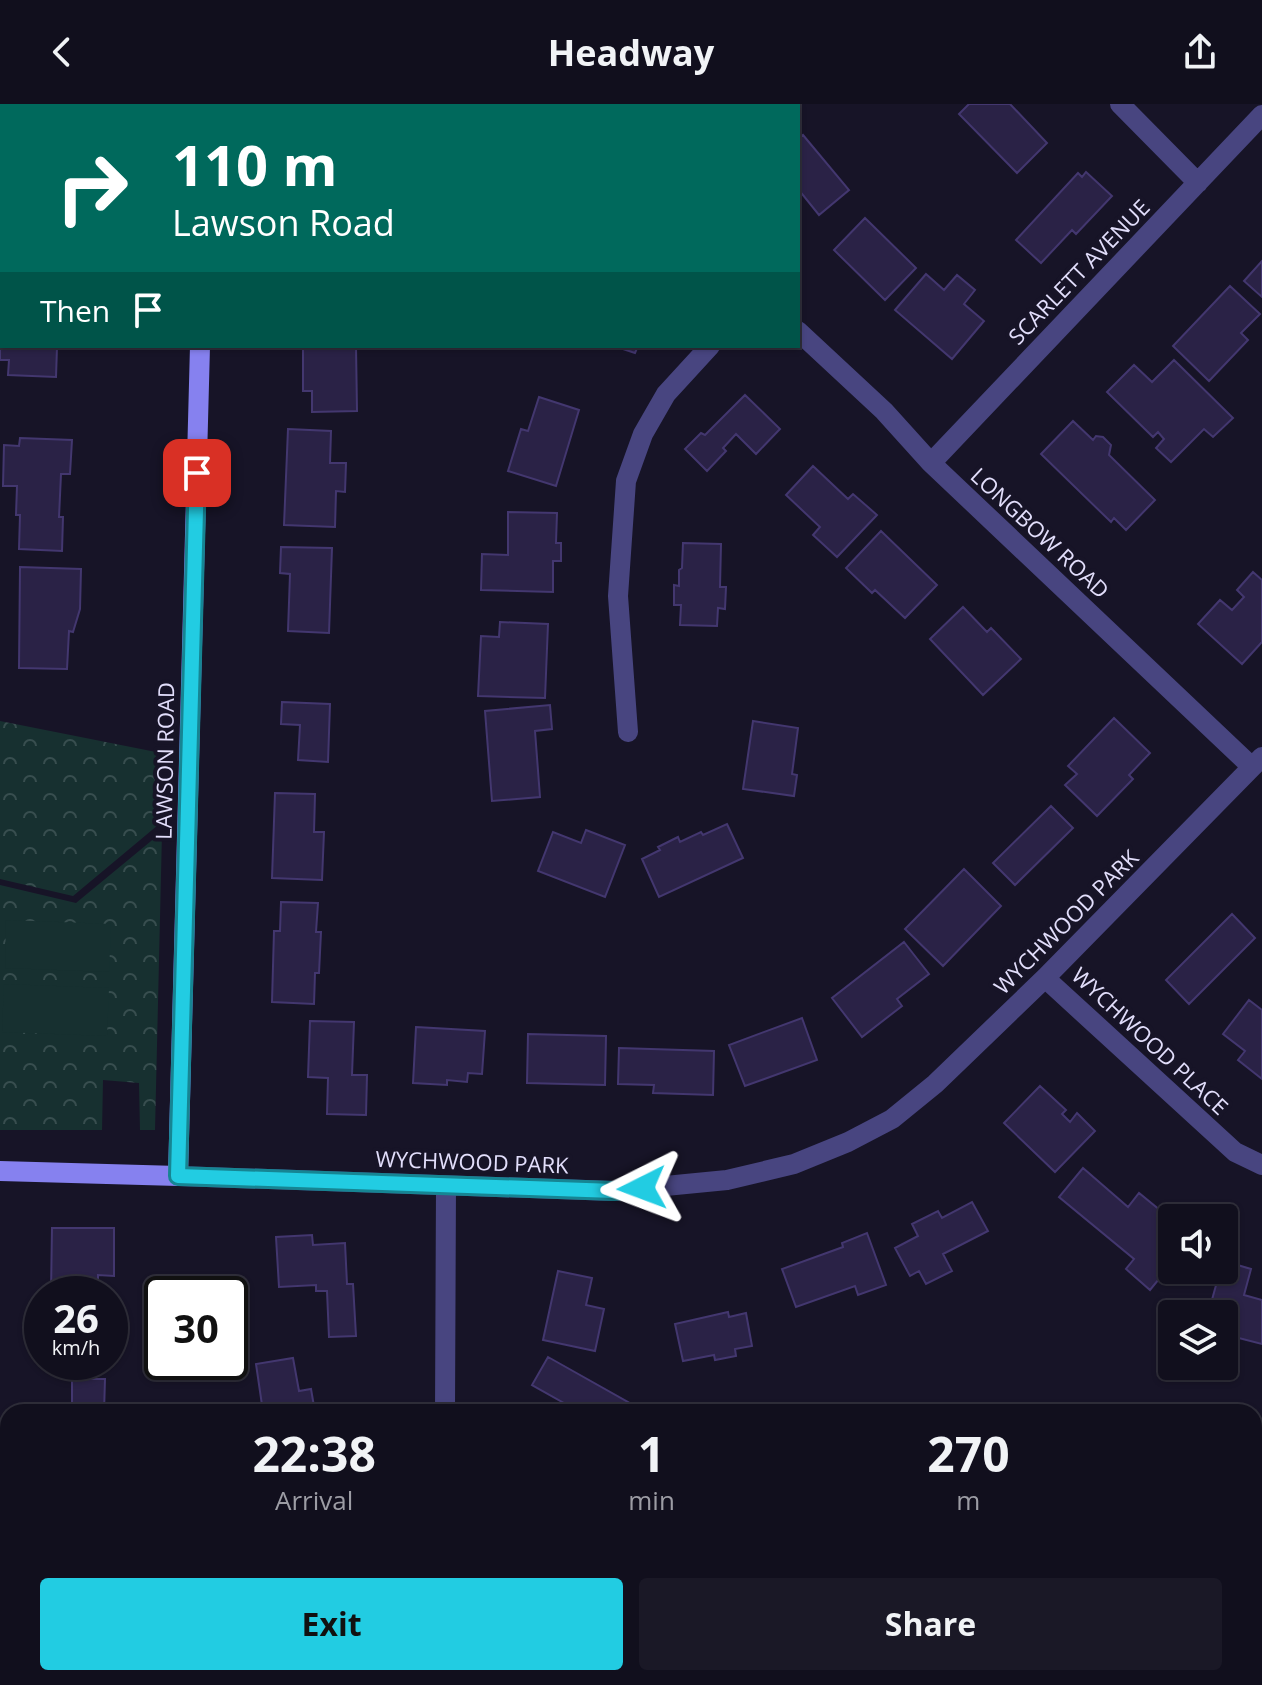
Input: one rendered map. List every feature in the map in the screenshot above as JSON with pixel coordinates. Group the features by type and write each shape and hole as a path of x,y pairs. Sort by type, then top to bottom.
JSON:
{"street":[{"path":"1120,104 1198,183"},
{"name":"SCARLETT AVENUE","path":"931,463 1262,115"},
{"name":"LONGBOW ROAD","path":"800,333 884,411 931,463 1257,762"},
{"name":"LAWSON ROAD","path":"178,1176 200,348"},
{"path":"628,732 618,596 626,481 643,434 666,394 708,348"},
{"name":"WYCHWOOD PARK","path":"0,1171 614,1191 727,1180 794,1164 848,1142 892,1119 935,1084 1045,978 1257,762"},
{"name":"WYCHWOOD PLACE","path":"1045,978 1235,1152 1262,1165"},
{"path":"445,1404 446,1186"}],"green space":[{"path":"0,721 156,752 158,825 73,896 0,879"},
{"path":"162,832 155,1130 140,1130 139,1083 103,1080 102,1130 0,1130 0,885 76,903"},
{"path":"6,920 111,924 109,972 5,968"},
{"path":"4,984 109,988 107,1036 2,1032"}],"building":[{"path":"969,104 1010,104 1047,143 1017,173 959,114"},
{"path":"803,135 849,190 819,215 800,191 800,137"},
{"path":"1086,172 1112,196 1076,234 1072,230 1041,263 1016,240 1078,173 1082,177"},
{"path":"865,218 916,268 885,300 834,250"},
{"path":"1262,261 1262,297 1244,281"},
{"path":"926,274 944,290 957,275 975,290 964,304 984,321 952,359 895,310"},
{"path":"1230,286 1260,314 1241,333 1248,340 1209,381 1173,346"},
{"path":"0,348 57,348 56,377 8,375 9,360 0,360"},
{"path":"303,348 356,348 357,411 312,412 312,391 303,391"},
{"path":"620,348 637,348 635,353"},
{"path":"1174,360 1233,418 1213,437 1204,429 1171,462 1156,448 1164,439 1158,432 1153,437 1107,392 1134,365 1152,382"},
{"path":"745,395 780,429 756,454 736,434 723,448 726,451 707,471 685,449 701,433 705,435"},
{"path":"539,397 579,410 556,486 508,471 521,429 528,431"},
{"path":"1073,421 1093,440 1096,436 1103,437 1111,445 1109,455 1155,500 1126,530 1114,518 1111,522 1041,454"},
{"path":"288,429 331,431 330,463 346,463 345,492 336,491 335,527 284,525"},
{"path":"20,438 72,440 70,474 61,474 59,517 63,517 62,551 19,549 17,486 3,486 4,445 19,446"},
{"path":"813,466 848,499 853,494 877,515 837,557 813,535 820,527 786,495"},
{"path":"508,512 557,513 556,543 561,543 561,561 553,561 553,592 481,590 482,554 508,555"},
{"path":"881,531 937,585 905,618 846,568"},
{"path":"683,543 721,544 720,587 726,587 725,609 718,608 717,626 680,625 681,605 674,605 674,585 679,586"},
{"path":"281,547 332,548 329,633 288,631 290,574 280,573"},
{"path":"20,567 81,569 80,609 73,632 69,631 67,669 19,668"},
{"path":"1253,572 1262,580 1262,642 1242,664 1198,624 1220,600 1232,610 1244,597 1237,590"},
{"path":"963,607 987,632 991,628 1021,659 983,695 930,639"},
{"path":"500,622 548,624 545,698 478,696 481,636 499,637"},
{"path":"282,702 330,704 328,762 298,760 300,725 281,724"},
{"path":"550,705 552,729 535,731 540,797 492,801 485,711"},
{"path":"1114,718 1150,753 1129,775 1133,779 1097,816 1065,785 1077,774 1068,766"},
{"path":"753,721 798,728 792,774 797,775 794,796 743,789"},
{"path":"275,793 315,794 314,832 324,832 322,880 272,878"},
{"path":"1051,806 1073,828 1015,885 993,863"},
{"path":"727,824 743,858 659,897 642,859 678,837 680,842"},
{"path":"586,830 625,845 605,897 538,871 553,832 581,843"},
{"path":"964,869 1001,906 943,966 905,929"},
{"path":"281,902 318,903 316,932 321,932 314,1004 272,1002 274,931 280,931"},
{"path":"1232,914 1255,938 1189,1004 1166,980"},
{"path":"904,942 929,974 897,999 902,1006 862,1037 832,998"},
{"path":"1249,1000 1262,1010 1262,1079 1238,1060 1245,1051 1223,1034"},
{"path":"802,1018 817,1060 745,1086 729,1045"},
{"path":"310,1021 354,1022 352,1075 367,1075 366,1115 327,1114 328,1078 308,1077"},
{"path":"416,1027 485,1031 482,1074 468,1073 467,1082 447,1080 447,1085 413,1083"},
{"path":"528,1034 606,1036 605,1085 527,1083"},
{"path":"619,1048 714,1051 713,1095 653,1093 654,1085 618,1084"},
{"path":"1040,1086 1066,1110 1062,1114 1070,1122 1077,1113 1095,1131 1055,1172 1004,1123"},
{"path":"1083,1168 1128,1207 1139,1193 1158,1209 1158,1280 1150,1290 1126,1269 1134,1259 1059,1197"},
{"path":"972,1202 988,1231 943,1254 952,1271 926,1284 919,1271 910,1276 895,1248 918,1236 912,1224 938,1211 942,1218"},
{"path":"52,1228 114,1228 114,1276 51,1276"},
{"path":"867,1233 886,1285 858,1295 855,1286 796,1307 782,1269 843,1247 842,1243"},
{"path":"312,1235 313,1245 345,1243 347,1284 353,1284 356,1336 329,1337 327,1291 316,1291 316,1285 279,1287 276,1237"},
{"path":"1238,1265 1251,1269 1244,1295 1262,1300 1262,1344 1238,1338 1238,1300 1212,1300 1216,1284 1238,1284"},
{"path":"558,1271 592,1278 586,1305 604,1309 595,1351 543,1340"},
{"path":"728,1312 729,1317 746,1313 752,1346 735,1349 736,1356 715,1360 714,1355 683,1361 675,1324"},
{"path":"548,1357 631,1404 566,1404 532,1385"},
{"path":"293,1358 299,1391 311,1389 314,1404 262,1404 256,1364"},
{"path":"72,1380 105,1380 104,1404 72,1404"}],"route":[{"path":"197,473 178,1176 614,1191 642,1188"}]}
